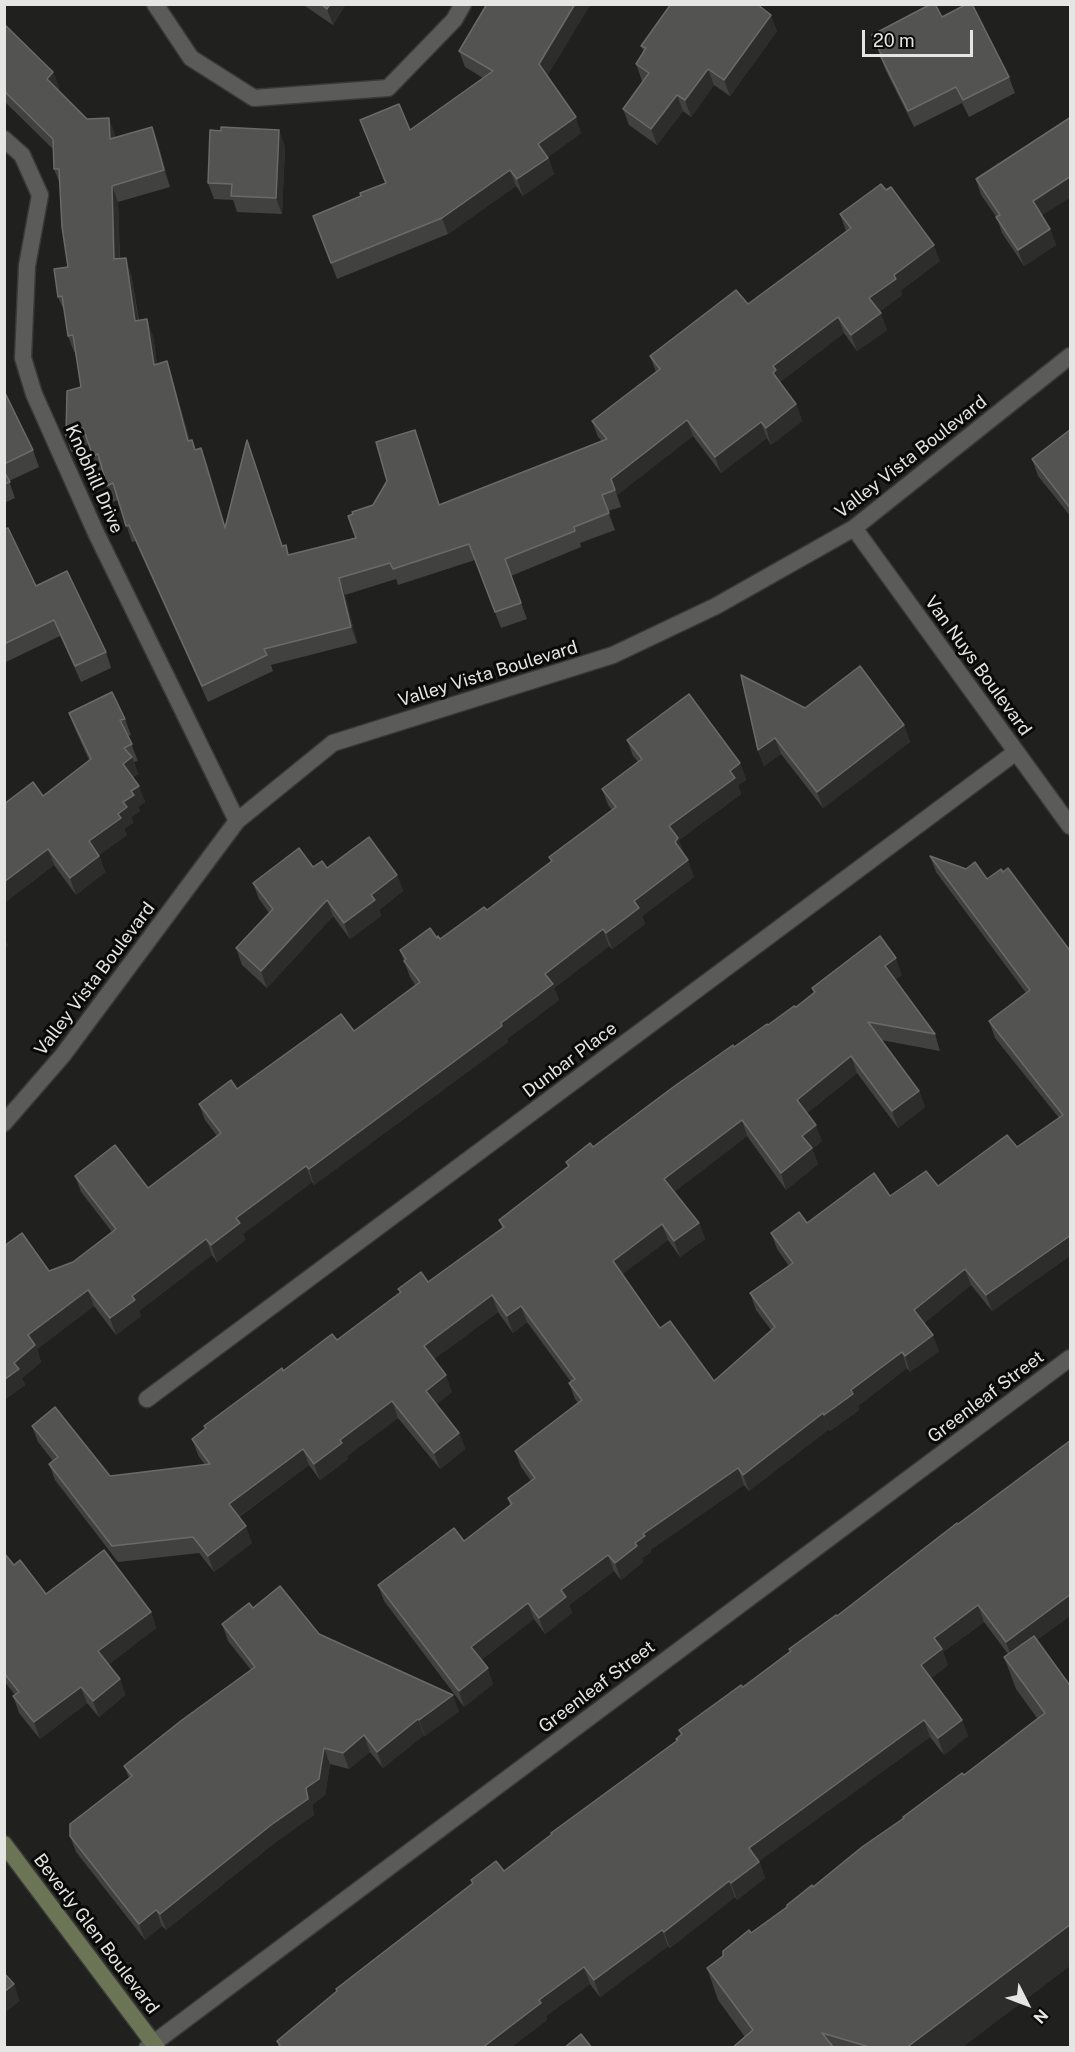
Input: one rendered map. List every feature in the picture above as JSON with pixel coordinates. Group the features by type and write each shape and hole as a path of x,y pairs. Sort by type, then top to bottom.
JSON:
{"main road":[{"name":"Beverly Glen Boulevard","path":"4,1844 152,2046"}],"street":[{"path":"155,4 191,58 254,98 388,88 454,20 463,4"},
{"name":"Knobhill Drive","path":"4,140 22,155 40,195 27,266 23,358 34,394 96,533 237,821"},
{"name":"Valley Vista Boulevard","path":"4,1123 63,1055 237,821 333,743 613,655 716,606 854,528 1071,356"},
{"name":"Van Nuys Boulevard","path":"854,528 1071,826"},
{"name":"Dunbar Place","path":"147,1399 1016,752"},
{"name":"Greenleaf Street","path":"152,2046 1071,1358"}],"building":[{"path":"487,4 575,4 539,64 576,117 538,144 548,158 517,179 510,170 442,218 331,263 313,216 386,183 360,120 399,104 410,130 493,71 459,51"},
{"path":"671,4 757,4 771,15 724,80 708,69 685,100 677,95 651,129 623,109 649,73 636,64 646,48 641,46"},
{"path":"935,4 942,17 967,4 972,4 1009,77 963,100 956,87 908,111 872,35"},
{"path":"4,24 53,72 47,79 87,119 109,118 110,139 152,127 164,170 112,186 114,259 126,258 135,321 147,319 154,365 167,361 188,441 192,440 195,450 201,448 225,528 247,440 282,546 286,545 288,555 356,538 348,516 353,514 352,512 373,505 387,481 376,442 415,430 439,505 607,439 592,421 660,369 650,356 736,290 748,304 851,228 840,214 881,184 886,190 891,187 934,245 894,275 896,279 869,298 881,313 851,335 838,317 773,366 776,370 773,373 796,404 766,428 761,422 715,457 687,420 611,479 615,490 602,495 609,513 574,527 575,531 505,559 521,603 495,612 469,544 393,569 390,563 339,578 351,627 264,649 267,655 202,686 129,525 126,526 113,483 107,486 98,454 93,456 83,428 66,436 67,391 81,387 73,335 68,336 62,296 58,297 54,269 68,267 62,227 59,169 54,169 53,139 4,91"},
{"path":"1071,117 1071,176 1033,201 1050,229 1018,250 996,217 1000,215 976,179"},
{"path":"221,127 279,130 276,198 231,196 232,184 208,183 210,130 221,131"},
{"path":"4,391 33,450 4,464"},
{"path":"1071,429 1071,509 1032,459"},
{"path":"4,471 10,482 4,484"},
{"path":"8,528 36,586 67,571 106,652 75,666 54,620 4,644 4,529"},
{"path":"860,666 904,725 817,792 775,738 758,750 741,675 805,708"},
{"path":"112,692 125,719 120,720 132,744 124,748 132,757 123,764 139,786 131,791 134,795 123,802 127,807 118,814 121,818 89,841 99,856 70,878 48,849 4,882 4,804 33,782 43,796 91,759 69,713"},
{"path":"689,694 740,763 730,771 735,778 669,826 678,838 675,842 688,860 634,901 639,908 606,933 603,929 545,974 553,984 501,1023 502,1026 309,1169 306,1166 236,1218 240,1223 211,1245 206,1239 132,1296 135,1300 110,1318 88,1290 28,1335 35,1345 14,1363 19,1369 4,1380 4,1246 22,1233 49,1271 73,1262 116,1229 75,1176 115,1145 148,1188 221,1133 199,1104 231,1080 237,1089 341,1014 354,1031 420,982 404,961 406,959 400,950 430,928 440,939 484,907 487,910 552,861 549,857 616,807 602,789 642,759 627,740"},
{"path":"369,837 397,875 371,895 375,900 344,923 327,900 261,971 236,948 273,909 253,883 299,848 313,867 322,861 327,868"},
{"path":"930,856 966,869 975,862 987,879 1001,869 1003,872 1008,868 1071,952 1071,1235 986,1295 965,1269 914,1310 933,1335 905,1356 902,1352 851,1390 853,1394 824,1415 823,1413 743,1475 738,1468 643,1534 645,1536 635,1543 637,1546 615,1563 608,1555 561,1590 566,1597 539,1618 528,1603 471,1647 488,1668 459,1691 378,1585 454,1528 464,1541 512,1504 508,1498 535,1478 515,1451 582,1400 569,1383 575,1379 521,1306 507,1316 492,1295 424,1346 446,1375 426,1391 459,1433 434,1453 392,1401 340,1440 342,1443 314,1464 303,1449 229,1504 246,1526 208,1556 193,1537 112,1546 49,1464 58,1457 32,1426 55,1407 110,1476 210,1464 192,1439 206,1428 204,1426 332,1334 337,1340 401,1292 398,1289 421,1272 428,1282 504,1227 499,1220 569,1166 566,1162 590,1143 593,1147 733,1045 734,1047 794,1006 796,1007 815,992 812,988 880,936 896,958 885,966 935,1034 868,1022 919,1091 892,1111 851,1056 797,1100 816,1125 802,1136 812,1148 781,1173 742,1120 664,1179 699,1223 674,1241 662,1224 613,1261 660,1328 670,1321 714,1381 775,1327 750,1293 793,1263 771,1233 799,1212 807,1223 874,1173 890,1196 926,1171 938,1186 1007,1135 1017,1147 1063,1115 989,1021 1030,990"},
{"path":"1071,1440 1071,1594 1006,1642 978,1605 934,1638 942,1649 921,1665 962,1720 938,1738 924,1720 749,1848 759,1862 731,1883 729,1881 664,1932 662,1930 594,1980 584,1967 539,2000 541,2003 482,2048 277,2048 280,2045 277,2041 337,1991 336,1989 473,1883 471,1880 496,1861 504,1871 551,1833 678,1740 676,1739 682,1734 679,1730 741,1685 743,1687 791,1651 789,1649 837,1616 957,1523"},
{"path":"104,1550 151,1612 98,1651 120,1679 93,1701 81,1687 34,1722 13,1696 19,1692 4,1673 4,1553 14,1565 20,1560 46,1594"},
{"path":"280,1586 319,1634 453,1695 418,1719 377,1752 364,1735 343,1753 324,1748 319,1779 306,1788 308,1799 271,1825 160,1914 156,1910 139,1924 70,1836 70,1824 132,1776 124,1766 255,1667 222,1624 249,1603 253,1608"},
{"path":"1034,1636 1071,1687 1071,1924 906,2048 873,2048 822,2033 834,2048 732,2048 753,2030 707,1968 723,1956 723,1951 749,1930 751,1933 787,1907 862,1847 962,1773 964,1775 1045,1713 1004,1657"},
{"path":"4,1973 14,1984 4,1992"},
{"path":"581,2034 592,2048 564,2048"}]}
